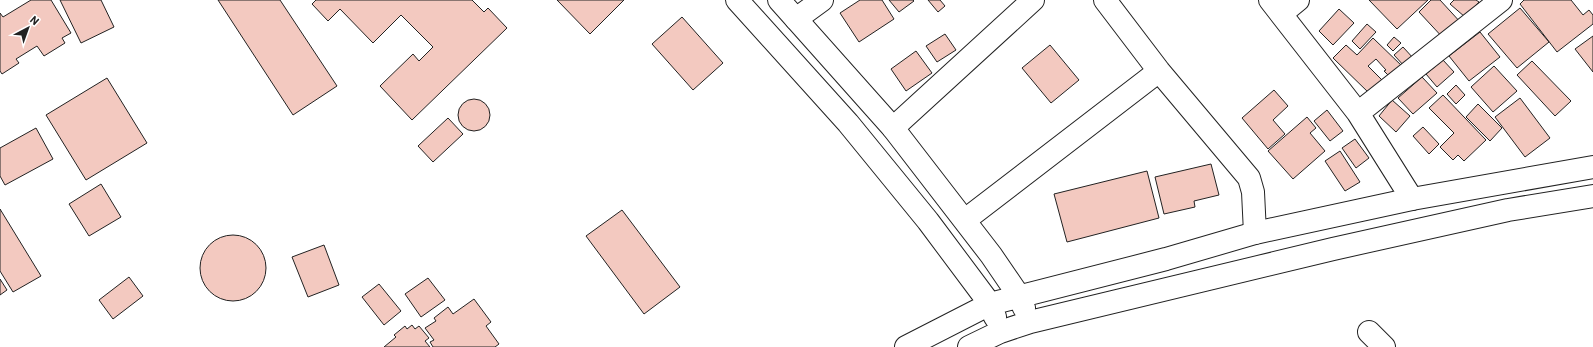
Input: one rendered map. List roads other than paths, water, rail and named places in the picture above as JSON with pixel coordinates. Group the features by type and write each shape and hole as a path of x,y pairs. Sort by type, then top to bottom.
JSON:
{"main road":[{"path":"737,0 848,123 928,221 990,304 1000,332"},
{"path":"779,0 893,128 965,220 1020,296 1030,322"},
{"path":"796,19 822,0"},
{"path":"893,128 1033,0"},
{"path":"1105,0 1159,71 1249,178 1253,192 1255,233"},
{"path":"1298,0 1276,7 1358,113 1412,199"},
{"path":"1358,113 1501,0"},
{"path":"965,220 1159,71"},
{"path":"906,347 990,304 1166,259 1255,233 1412,199 1593,166"},
{"path":"969,347 1000,332 1030,322 1340,247 1508,210 1593,196"}]}
